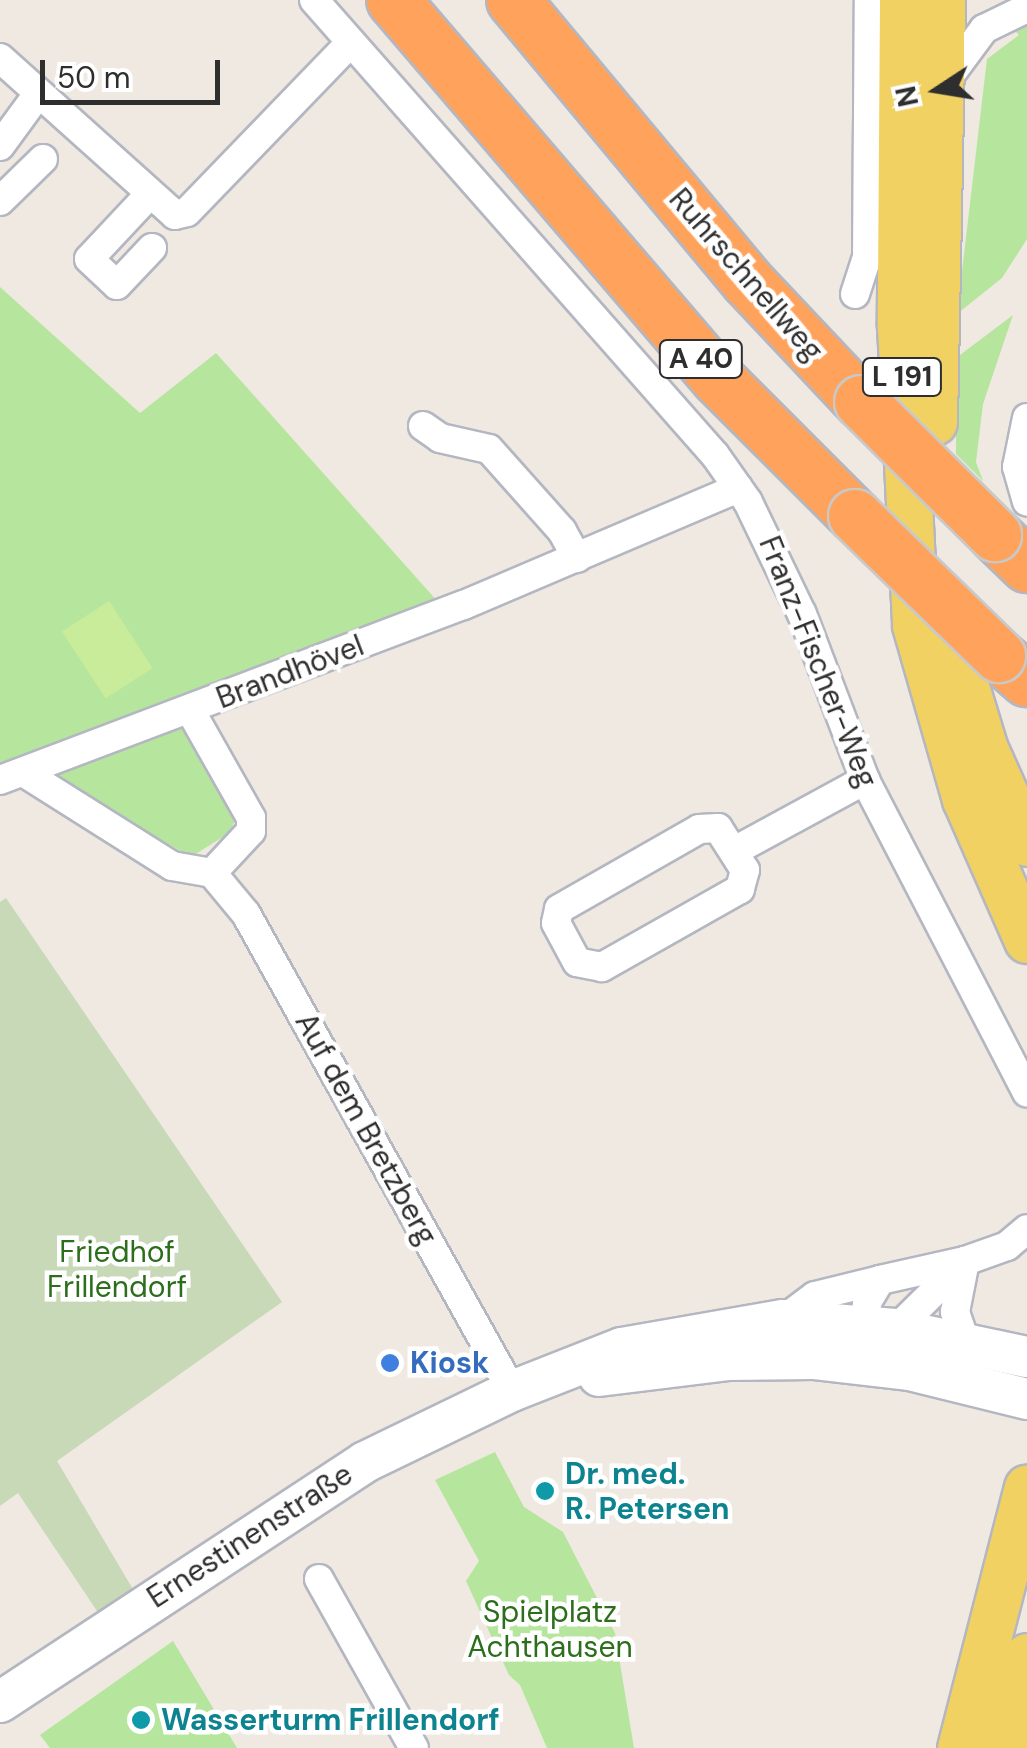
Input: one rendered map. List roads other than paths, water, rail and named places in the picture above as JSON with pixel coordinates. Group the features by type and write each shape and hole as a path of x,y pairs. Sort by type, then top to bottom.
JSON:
{"highway":[{"name":"A 40","path":"393,0 555,194 718,379 1013,668"},
{"name":"Ruhrschnellweg","path":"513,0 748,282 861,402 1016,534"}],"main road":[{"name":"L 191","path":"902,0 900,326 916,625 964,798 1027,940"},
{"name":"L 191","path":"942,0 933,318 937,576 946,628 984,749 1027,844"},
{"name":"Ernestinenstraße","path":"0,1702 308,1496 512,1391 622,1348 783,1320 875,1340 1027,1399"},
{"name":"Ernestinenstraße","path":"512,1391 875,1340 1003,1343"},
{"path":"960,1748 1027,1487"},
{"path":"1003,1748 1027,1656"}],"street":[{"name":"Franz-Fischer-Weg","path":"314,0 738,488 802,614 865,780 1027,1092"},
{"path":"855,294 867,258 870,0"},
{"path":"941,87 984,29 1027,8"},
{"path":"0,58 148,196 175,215 187,212 350,42"},
{"path":"0,146 38,94"},
{"path":"0,200 43,159"},
{"path":"148,196 89,259 117,285 152,248"},
{"path":"1016,534 1017,467 1027,418"},
{"path":"423,426 440,438 489,449 562,531 577,558"},
{"name":"Brandhövel","path":"11,776 577,558 738,488"},
{"path":"11,776 172,866 212,873 251,831 251,818 190,710"},
{"path":"736,850 865,780"},
{"path":"708,826 728,836 736,850 745,880 732,896 602,967 577,962 556,923 567,903 708,826"},
{"name":"Auf dem Bretzberg","path":"212,873 246,914 512,1391"},
{"path":"783,1320 815,1296 966,1261 1007,1246 1027,1229"},
{"path":"875,1340 966,1261"},
{"path":"966,1261 956,1312 1003,1343"},
{"path":"875,1340 868,1302 880,1280"},
{"path":"319,1579 414,1748"}],"place":[{"name":"Kiosk","path":"390,1363"},
{"name":"Dr. med. R. Petersen","path":"545,1491"},
{"name":"Wasserturm Frillendorf","path":"141,1720"}],"park label":[{"name":"Friedhof Frillendorf","path":"117,1269"},
{"name":"Spielplatz Achthausen","path":"550,1629"}]}
